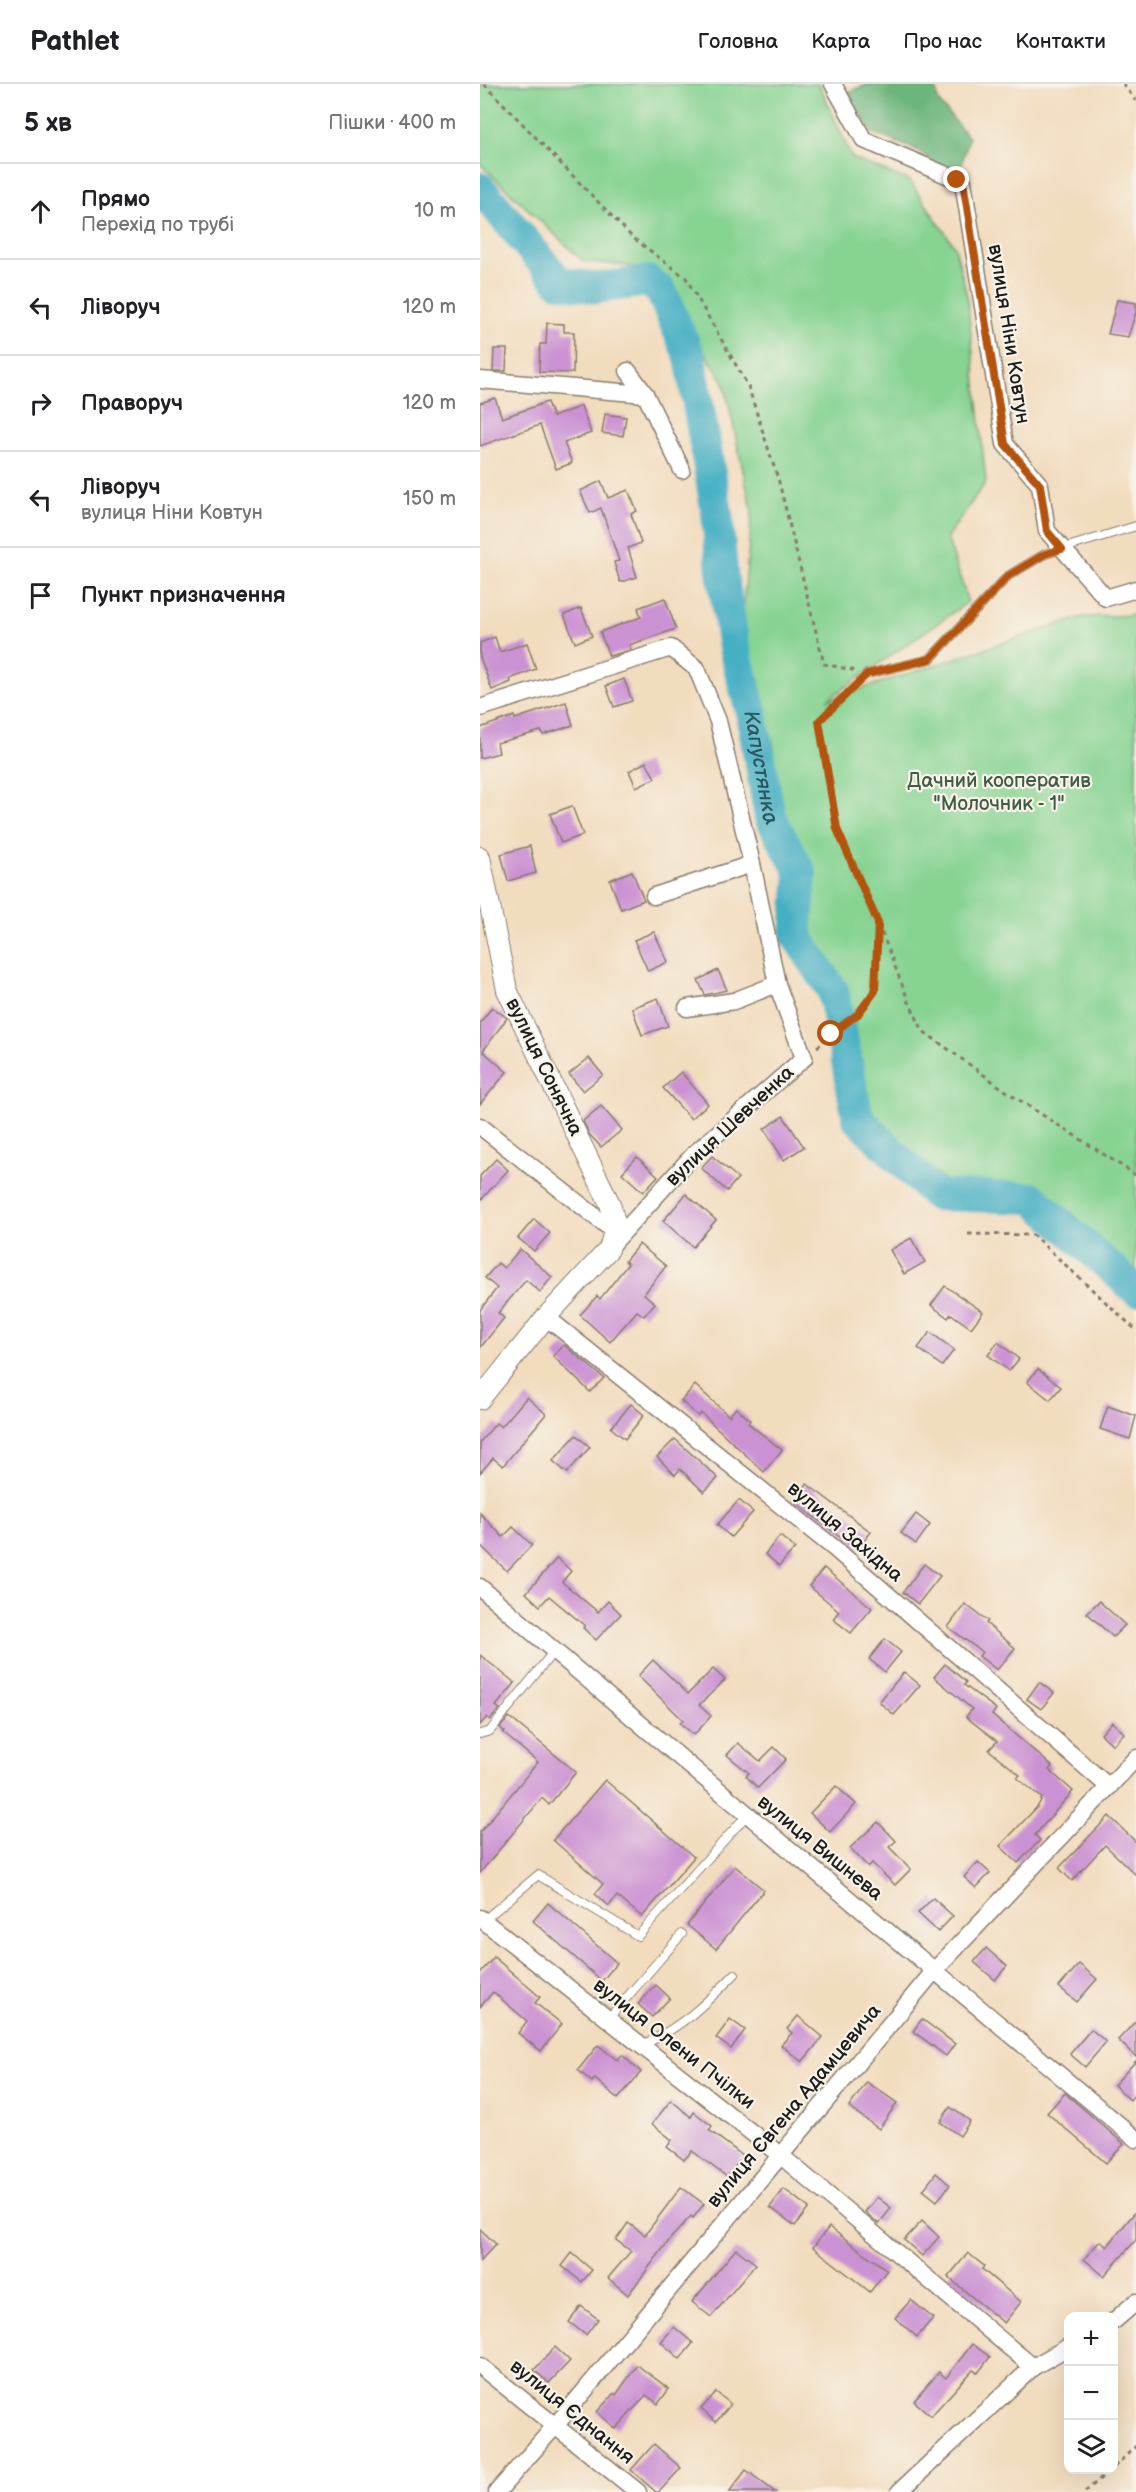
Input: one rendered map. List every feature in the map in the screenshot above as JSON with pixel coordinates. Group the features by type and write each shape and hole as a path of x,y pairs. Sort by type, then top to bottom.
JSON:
{"street":[{"name":"вулиця Ніни Ковтун","path":"833,84 864,140 963,182 1005,444 1040,485 1047,531 1106,598 1136,589"},
{"path":"628,370 645,394 682,470"},
{"path":"480,380 645,394"},
{"path":"480,708 671,648 697,669 718,721 752,864 777,984 734,1001 687,1008"},
{"name":"вулиця Сонячна","path":"480,857 507,990 610,1204 616,1225"},
{"path":"654,896 752,864"},
{"name":"вулиця Шевченка","path":"609,1249 694,1154 804,1058 777,984"},
{"path":"480,1126 606,1225 616,1225 609,1249 546,1317 480,1400"},
{"name":"вулиця Західна","path":"546,1317 834,1548 1109,1788"},
{"name":"вулиця Вишнева","path":"480,1587 746,1816 935,1970 1136,2139"},
{"name":"вулиця Євгена Адамцевича","path":"497,2492 556,2425 935,1970 1136,1758"},
{"name":"вулиця Олени Пчілки","path":"482,1919 780,2155 1033,2367"},
{"path":"1118,2317 1136,2302"},
{"path":"899,2492 1033,2367 1064,2349"},
{"name":"вулиця Єднання","path":"480,2366 638,2492"}],"lane":[{"path":"867,674 930,659 1008,576 1045,554 1136,526"},
{"path":"480,1734 490,1731 554,1651"},
{"path":"482,1919 538,1875 638,1936 746,1816"},
{"path":"608,2019 682,1934"},
{"path":"641,2046 666,2035 699,2011 735,1974"}],"path":[{"path":"484,84 632,237 686,278 748,386 779,482 824,664 867,674"},
{"path":"1123,84 1136,101"},
{"path":"867,674 819,721 837,829 923,1031 1013,1096 1136,1175"},
{"path":"831,1034 858,1014 875,991 878,923"},
{"path":"968,1234 1033,1235 1136,1330"},
{"path":"1118,2462 1136,2446"},
{"path":"1085,2492 1105,2474"}],"green space":[{"name":"Дачний кооператив \"Молочник - 1\"","path":"480,84 819,84 852,158 910,181 955,247 967,296 986,482 947,537 968,602 827,700 1082,617 1136,615 1136,1271 1032,1186 946,1182 870,1114 847,991 807,929 815,870 780,810 773,743 740,640 752,512 724,382 650,269 583,261 480,164"},
{"path":"869,84 935,84 938,101 969,138 957,180 917,150 872,133 848,92"}],"building":[{"path":"1117,300 1136,303 1136,312 1128,337 1108,334"},
{"path":"547,323 564,324 564,332 574,332 573,373 539,372 540,344 546,344"},
{"path":"494,349 507,349 506,371 493,371"},
{"path":"495,398 502,418 547,402 553,417 581,406 591,433 564,443 572,463 556,469 540,425 480,446 480,403"},
{"path":"605,414 626,417 623,436 602,433"},
{"path":"601,481 608,498 628,490 637,511 631,514 641,543 628,548 637,577 625,581 620,582 614,562 619,561 601,508 590,513 580,491"},
{"path":"665,598 676,629 629,645 631,650 609,656 600,632 641,617 638,608"},
{"path":"581,608 592,636 575,643 564,615"},
{"path":"495,637 500,652 527,643 536,669 510,679 511,682 492,690 480,657 480,643"},
{"path":"624,679 632,701 614,707 606,686"},
{"path":"566,702 573,725 543,735 541,731 497,743 499,753 480,758 480,728"},
{"path":"646,762 655,778 636,787 629,771"},
{"path":"572,806 583,835 561,843 550,814"},
{"path":"530,846 536,873 508,881 501,854"},
{"path":"632,871 644,900 621,909 610,880"},
{"path":"654,932 668,962 648,971 634,940"},
{"path":"718,970 727,990 705,995 698,980"},
{"path":"658,998 668,1026 642,1035 632,1008"},
{"path":"492,1007 507,1018 483,1051 507,1072 480,1104 480,1023"},
{"path":"589,1058 603,1075 583,1091 569,1074"},
{"path":"681,1072 708,1104 691,1119 663,1088"},
{"path":"601,1106 622,1130 601,1147 589,1134 583,1121"},
{"path":"783,1116 804,1147 784,1160 764,1129"},
{"path":"712,1156 738,1178 727,1191 701,1168"},
{"path":"637,1157 658,1176 643,1192 622,1173"},
{"path":"496,1159 508,1170 480,1201 480,1176"},
{"path":"686,1194 716,1220 693,1247 663,1221"},
{"path":"534,1219 550,1233 534,1251 518,1238"},
{"path":"911,1238 925,1262 904,1274 890,1250"},
{"path":"639,1244 666,1266 644,1294 655,1303 644,1316 637,1311 610,1342 580,1315 597,1296 600,1299 628,1264 625,1261"},
{"path":"520,1249 552,1277 540,1292 526,1280 498,1313 504,1318 480,1348 480,1310 497,1288 485,1278 498,1263 504,1268"},
{"path":"945,1286 983,1312 971,1328 951,1314 948,1318 931,1305"},
{"path":"930,1332 954,1350 942,1366 918,1348"},
{"path":"998,1342 1019,1359 1009,1371 988,1355"},
{"path":"564,1345 604,1378 590,1392 553,1356"},
{"path":"1038,1369 1061,1387 1050,1400 1027,1382"},
{"path":"695,1385 729,1416 736,1408 750,1420 748,1423 782,1450 764,1472 701,1413 698,1416 681,1401"},
{"path":"527,1397 546,1414 503,1466 493,1458 480,1473 480,1442 496,1423 501,1427"},
{"path":"631,1404 644,1415 625,1439 611,1428"},
{"path":"1108,1406 1136,1416 1130,1439 1100,1429"},
{"path":"576,1435 590,1447 567,1473 553,1461"},
{"path":"675,1439 718,1478 704,1492 680,1469 675,1475 657,1457"},
{"path":"807,1484 871,1532 857,1550 793,1501"},
{"path":"739,1500 753,1512 731,1537 717,1525"},
{"path":"480,1513 503,1537 513,1527 532,1545 507,1571 480,1545"},
{"path":"916,1514 930,1525 916,1544 901,1533"},
{"path":"780,1536 795,1548 779,1566 765,1554"},
{"path":"557,1558 571,1571 562,1582 598,1612 608,1601 621,1614 596,1640 583,1628 585,1626 549,1596 540,1606 526,1593"},
{"path":"924,1564 940,1576 918,1604 903,1592"},
{"path":"824,1568 872,1608 851,1633 833,1619 839,1611 809,1586"},
{"path":"1099,1601 1125,1625 1113,1637 1087,1613"},
{"path":"965,1604 988,1621 986,1623 1015,1648 997,1670 979,1656 982,1652 948,1627"},
{"path":"885,1639 901,1652 885,1672 869,1659"},
{"path":"480,1655 515,1683 496,1706 500,1709 490,1720 487,1717 480,1725"},
{"path":"653,1660 688,1694 713,1669 725,1680 699,1705 711,1716 694,1735 680,1723 683,1720 638,1676"},
{"path":"945,1664 966,1682 964,1685 996,1709 992,1715 1052,1766 1049,1770 1073,1791 1035,1835 1040,1840 1018,1863 1000,1846 1038,1806 1042,1798 1017,1778 1020,1775 989,1750 997,1741 966,1717 972,1709 934,1677"},
{"path":"904,1672 920,1685 894,1715 879,1702"},
{"path":"1039,1682 1054,1693 1041,1709 1027,1699"},
{"path":"509,1717 576,1772 549,1805 542,1798 480,1873 480,1832 538,1762 503,1733 505,1732 500,1728"},
{"path":"1112,1722 1124,1733 1113,1745 1101,1734"},
{"path":"738,1743 760,1761 774,1747 786,1759 758,1788 746,1776 749,1773 727,1755"},
{"path":"605,1780 694,1857 642,1917 617,1896 609,1906 595,1894 603,1884 553,1840"},
{"path":"836,1786 856,1804 830,1832 810,1813"},
{"path":"1109,1816 1136,1842 1136,1875 1105,1845 1072,1881 1059,1868"},
{"path":"878,1822 896,1841 889,1847 911,1869 895,1885 872,1863 868,1867 850,1848"},
{"path":"978,1862 990,1873 976,1888 964,1877"},
{"path":"735,1866 764,1890 716,1949 687,1925"},
{"path":"933,1898 953,1916 938,1932 918,1913"},
{"path":"548,1903 617,1963 602,1981 533,1921"},
{"path":"986,1948 1007,1966 995,1980 974,1962"},
{"path":"494,1957 540,1997 535,2003 562,2024 541,2051 518,2033 527,2021 493,1992 480,2007 480,1973"},
{"path":"1079,1964 1097,1979 1077,2002 1059,1987"},
{"path":"656,1985 670,1998 652,2017 638,2004"},
{"path":"798,2016 823,2037 802,2062 781,2045 792,2033 787,2029"},
{"path":"730,2019 745,2030 731,2049 716,2038"},
{"path":"922,2019 955,2044 946,2056 913,2031"},
{"path":"1136,2021 1136,2057 1118,2040"},
{"path":"1091,2029 1106,2042 1085,2067 1070,2054"},
{"path":"598,2045 617,2060 622,2055 641,2072 618,2099 595,2079 592,2082 578,2070"},
{"path":"1136,2061 1136,2093 1130,2100 1114,2085"},
{"path":"867,2082 897,2103 879,2129 849,2107"},
{"path":"1065,2093 1124,2144 1106,2163 1047,2113"},
{"path":"671,2100 691,2117 694,2112 712,2126 709,2130 743,2156 727,2177 692,2151 684,2160 667,2147 672,2140 652,2124"},
{"path":"950,2107 970,2121 960,2136 940,2122"},
{"path":"936,2173 950,2185 937,2201 923,2190"},
{"path":"681,2187 704,2204 693,2218 691,2216 671,2238 628,2295 608,2278 631,2251 616,2240 628,2223 645,2235"},
{"path":"784,2189 809,2208 795,2226 770,2207"},
{"path":"877,2197 891,2208 879,2224 865,2212"},
{"path":"1136,2211 1136,2240 1104,2276 1084,2259 1100,2241 1107,2247"},
{"path":"922,2221 939,2237 922,2256 904,2240"},
{"path":"829,2227 887,2270 870,2292 813,2247"},
{"path":"480,2229 496,2244 480,2261"},
{"path":"736,2249 756,2264 711,2317 692,2302"},
{"path":"572,2253 592,2270 582,2282 562,2266"},
{"path":"968,2253 984,2266 982,2269 1021,2302 1004,2323 948,2277"},
{"path":"911,2300 933,2318 917,2337 895,2318"},
{"path":"581,2306 598,2319 586,2335 569,2322"},
{"path":"674,2327 693,2343 680,2359 661,2342"},
{"path":"972,2344 990,2357 978,2373 973,2370 931,2416 914,2401 939,2372 946,2378"},
{"path":"555,2347 570,2361 549,2383 534,2370"},
{"path":"637,2365 669,2389 658,2404 646,2395 616,2429 597,2412 614,2393 616,2395"},
{"path":"716,2392 731,2404 716,2422 701,2409"},
{"path":"654,2444 681,2468 659,2492 656,2492 631,2470"},
{"path":"746,2470 775,2492 729,2492"}],"waterway":[{"name":"Капустянка","path":"480,188 559,282 597,288 648,281 661,291 690,357 717,514 722,571 734,648 751,711 770,817 801,873 796,935 833,991 858,1119 936,1195 1032,1198 1136,1290"}],"route":[{"path":"831,1034 858,1014 875,991 878,923 837,829 819,721 867,674 930,659 1008,576 1045,554 1062,549 1047,531 1040,485 1005,444 963,182 957,180"}]}
